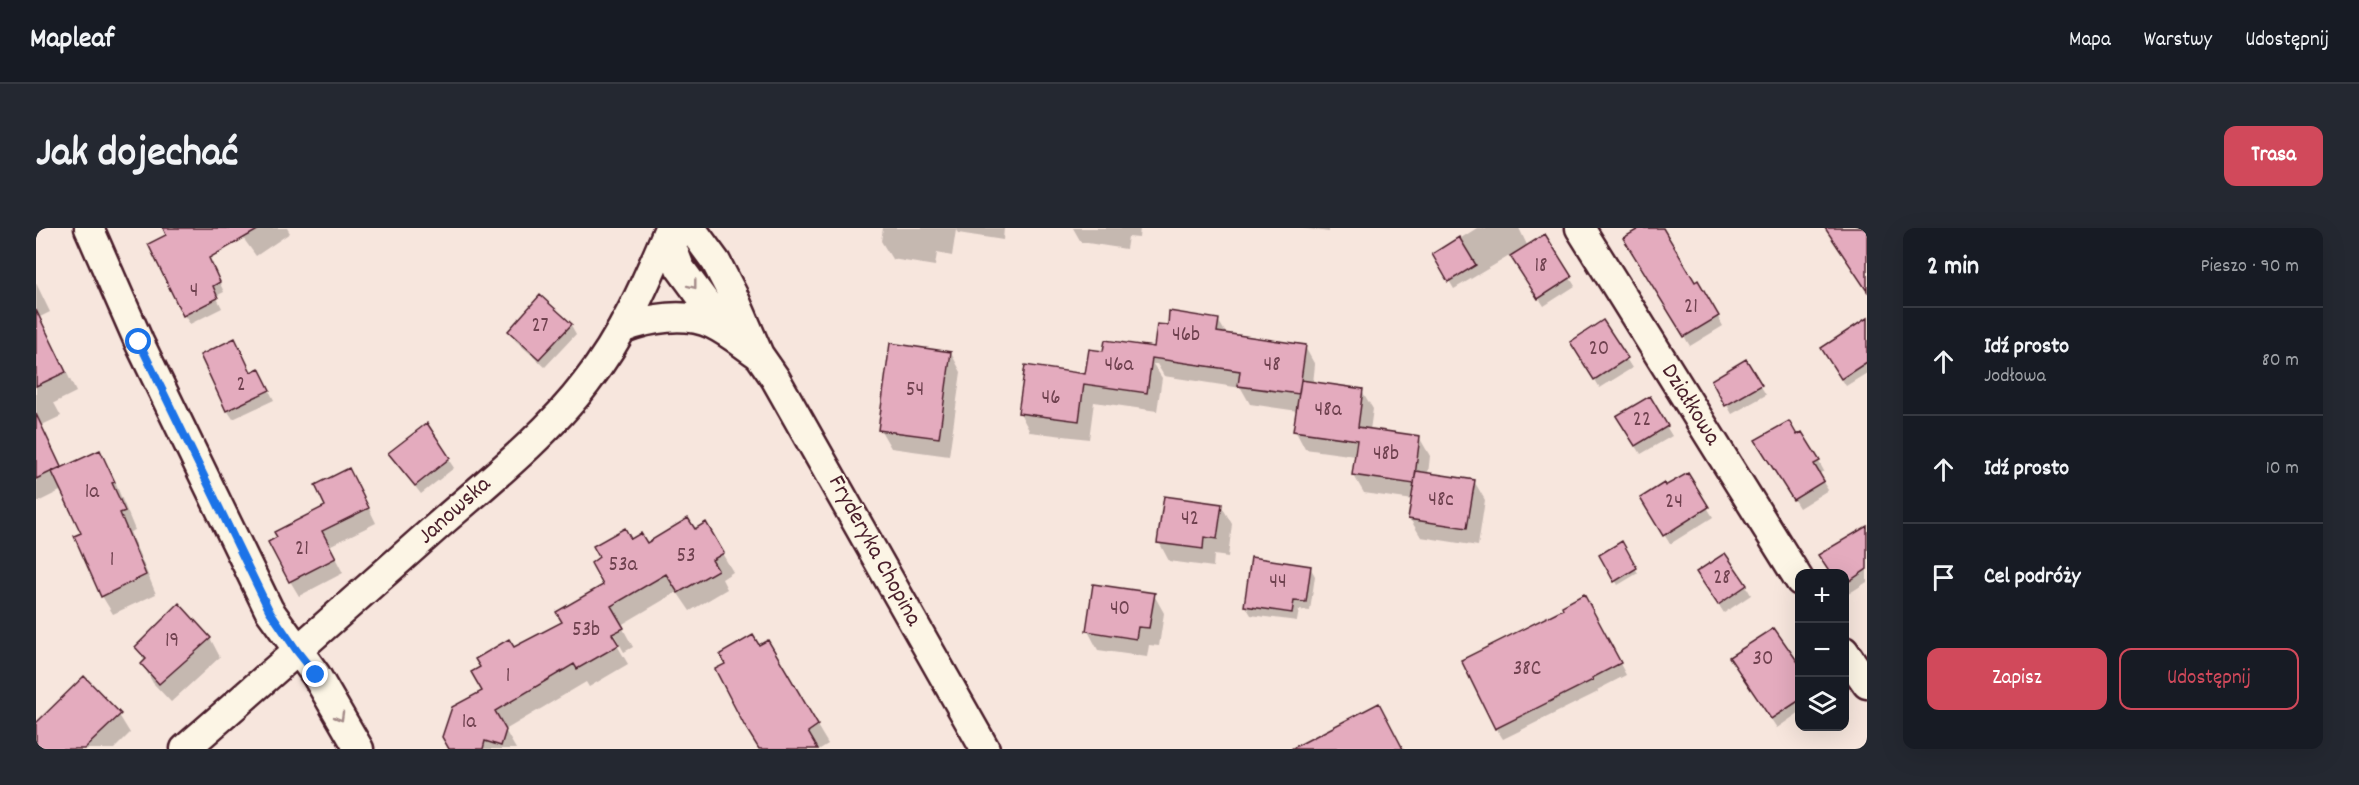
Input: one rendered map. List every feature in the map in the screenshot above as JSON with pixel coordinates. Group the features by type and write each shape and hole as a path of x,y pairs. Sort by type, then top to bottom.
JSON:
{"street":[{"path":"89,228 139,342 269,610 316,675 358,749"},
{"name":"Działkowa","path":"1580,228 1795,573"},
{"name":"Janowska","path":"185,749 545,428 585,384 624,328 676,230"},
{"name":"Fryderyka Chopina","path":"676,230 680,268 728,334"},
{"name":"Fryderyka Chopina","path":"676,230 716,262 734,295 759,355 776,378 985,749"},
{"name":"Fryderyka Chopina","path":"624,328 639,322 654,320 697,319 711,324 759,355"},
{"path":"1849,657 1867,684"}],"building":[{"path":"163,228 261,228 209,258 220,282 213,286 218,298 183,316 148,244 166,235"},
{"path":"1640,228 1663,228 1695,282 1698,280 1719,316 1684,337 1623,238"},
{"path":"1825,228 1867,228 1867,291"},
{"path":"1545,234 1572,277 1538,299 1510,256"},
{"path":"1459,237 1476,265 1448,282 1432,254"},
{"path":"540,295 572,324 539,359 508,331"},
{"path":"36,310 66,372 36,386"},
{"path":"1169,311 1219,319 1217,332 1306,345 1299,394 1238,386 1240,371 1152,358 1147,393 1084,384 1079,421 1018,413 1025,365 1085,374 1089,349 1103,351 1105,340 1154,347 1157,324 1168,325"},
{"path":"1867,318 1867,362 1841,379 1821,348"},
{"path":"1603,320 1628,358 1594,380 1570,342"},
{"path":"235,338 251,372 259,368 270,390 226,411 200,355"},
{"path":"890,343 951,352 939,438 878,430"},
{"path":"1746,359 1762,385 1725,406 1711,380"},
{"path":"1301,380 1363,389 1358,427 1420,436 1414,484 1352,475 1357,440 1293,431"},
{"path":"1650,396 1668,426 1635,446 1616,416"},
{"path":"36,414 61,467 36,479"},
{"path":"1789,421 1797,435 1802,432 1820,461 1814,464 1824,481 1793,500 1755,440"},
{"path":"427,423 450,458 415,486 388,453"},
{"path":"100,450 115,482 112,483 125,511 120,513 146,575 101,597 74,536 81,533 52,472"},
{"path":"349,468 369,508 322,531 336,558 289,582 268,542 277,537 274,532 325,506 315,485"},
{"path":"1416,471 1475,480 1467,528 1408,519"},
{"path":"1688,473 1709,507 1663,536 1640,498 1664,483 1665,486"},
{"path":"1164,496 1222,504 1217,539 1204,537 1203,549 1157,543"},
{"path":"688,518 695,529 706,522 724,553 712,560 718,570 678,593 666,574 611,606 624,628 612,634 619,645 577,669 574,664 495,711 506,730 501,746 485,741 483,749 449,749 442,737 452,707 482,691 471,672 480,667 475,659 509,639 514,647 562,622 556,612 603,585 591,563 599,557 593,546 625,528 631,539 641,533 647,543"},
{"path":"1867,526 1867,569 1849,581 1849,569 1827,569 1818,555"},
{"path":"1622,541 1637,568 1614,582 1599,555"},
{"path":"1725,553 1747,585 1718,605 1696,572"},
{"path":"1251,557 1311,566 1306,602 1294,601 1292,613 1244,606"},
{"path":"1093,584 1155,593 1149,628 1138,627 1136,639 1086,631"},
{"path":"1584,594 1621,663 1592,678 1593,680 1495,729 1461,660 1563,609 1562,606"},
{"path":"179,603 211,638 159,684 141,664 146,659 135,647"},
{"path":"1774,628 1795,658 1795,703 1771,719 1729,657"},
{"path":"753,635 759,645 768,640 818,725 808,732 818,749 759,749 744,725 715,669 725,664 720,654"},
{"path":"84,676 121,714 84,749 36,749 36,723"},
{"path":"1379,703 1403,749 1291,749"}],"route":[{"path":"139,342 269,610 316,675"}]}
